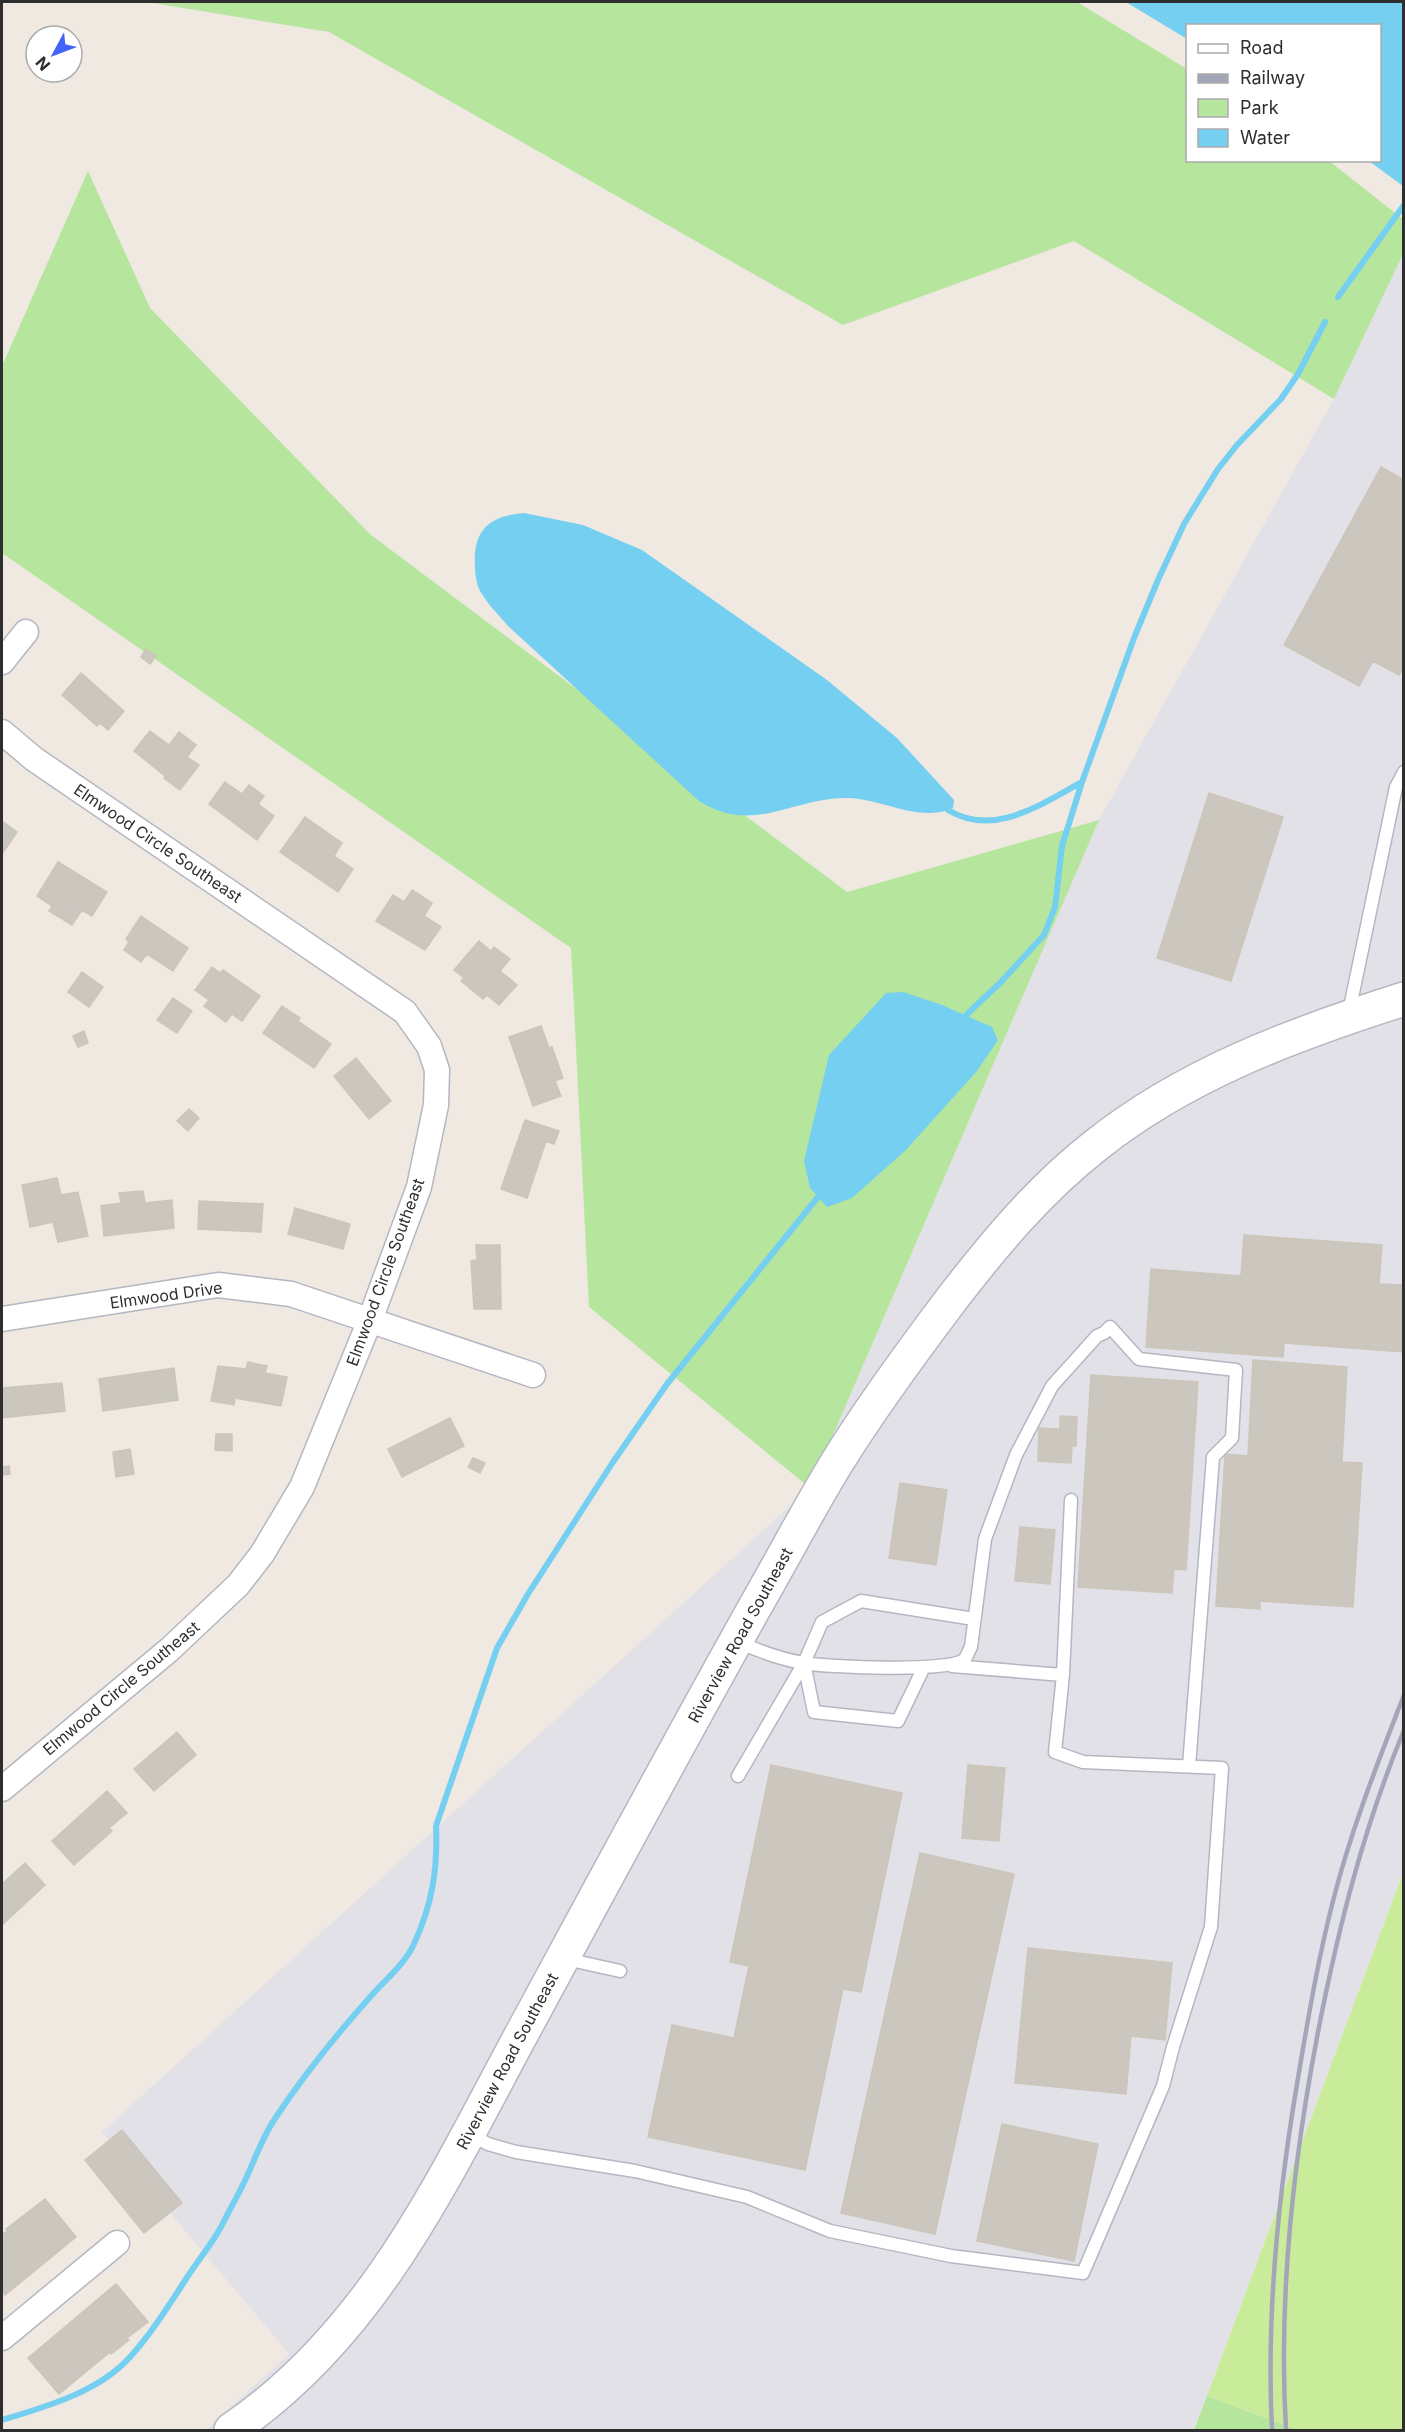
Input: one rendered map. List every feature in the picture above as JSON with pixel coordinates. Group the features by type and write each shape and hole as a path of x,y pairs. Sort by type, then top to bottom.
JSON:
{"street":[{"path":"2,662 26,632"},
{"name":"Elmwood Circle Southeast","path":"2,732 34,759 405,1012 429,1046 437,1070 436,1105 419,1187 370,1320 302,1487 262,1554 238,1585 169,1650 2,1789"},
{"name":"Riverview Road Southeast","path":"231,2430 291,2384 358,2313 399,2254 468,2133 736,1641 836,1464 879,1397 980,1262 1042,1193 1096,1145 1172,1093 1246,1056 1348,1017 1404,999"},
{"name":"Elmwood Drive","path":"2,1319 218,1285 291,1294 533,1375"},
{"path":"2,2338 117,2243"}],"lane":[{"path":"1348,1017 1396,787 1404,772"},
{"path":"950,1666 964,1660 971,1647 985,1539 1016,1455 1052,1386 1097,1336 1110,1327 1139,1359 1236,1370 1232,1438 1213,1457 1189,1766"},
{"path":"468,2133 488,2144 516,2152 657,2175 747,2197 830,2231 951,2256 1083,2273 1163,2086 1211,1927 1222,1768 1083,1762 1055,1752 1063,1675 1071,1500"},
{"path":"738,1776 804,1663 822,1622 861,1601 974,1618"},
{"path":"736,1641 760,1652 804,1663 950,1666 1063,1675"},
{"path":"804,1663 814,1712 898,1721 924,1667"},
{"path":"563,1958 620,1971"}],"shaded area":[{"path":"1403,254 1403,1873 1194,2430 206,2430 289,2354 102,2132 810,1488 1099,820 1334,399"}],"green space":[{"path":"147,2 1077,2 1186,68 1186,162 1330,162 1403,219 1403,254 1334,399 1074,241 843,325 329,32"},
{"path":"88,171 150,308 371,535 847,892 1099,820 810,1488 589,1307 571,948 2,553 2,366"},
{"path":"1403,1873 1403,2430 1298,2430 1207,2396"},
{"path":"1207,2396 1298,2430 1194,2430"}],"water":[{"path":"1126,2 1403,2 1403,186 1370,162 1381,162 1381,24 1186,24 1186,38"},
{"path":"524,513 583,525 642,550 827,680 897,738 954,800 953,808 941,812 915,812 850,798 830,799 756,815 738,815 719,811 699,801 508,626 482,594 475,574 475,554 480,534 501,517"},
{"path":"903,992 942,1005 992,1027 998,1040 977,1071 905,1151 852,1198 827,1207 810,1188 804,1161 829,1055 886,993"}],"building":[{"path":"1381,467 1404,480 1404,666 1399,675 1373,661 1359,686 1284,645"},
{"path":"146,649 156,656 150,664 141,657"},
{"path":"81,673 124,711 108,730 100,723 97,726 62,695"},
{"path":"150,731 169,745 179,732 196,745 187,757 199,765 180,790 134,751"},
{"path":"225,782 242,794 249,785 264,796 258,804 274,816 257,840 209,804"},
{"path":"1209,793 1283,817 1231,981 1157,958"},
{"path":"305,817 342,843 334,856 353,869 338,892 280,852"},
{"path":"2,821 17,832 2,854"},
{"path":"58,862 107,892 92,916 82,910 72,925 49,911 52,906 37,896"},
{"path":"412,890 432,903 424,916 441,927 425,950 376,921 393,895 404,902"},
{"path":"141,916 188,948 173,971 147,954 141,962 124,950 129,942 126,939"},
{"path":"479,941 491,951 494,947 510,959 500,971 517,985 499,1005 487,995 483,999 461,981 464,978 454,970"},
{"path":"212,967 220,973 223,970 260,996 242,1021 232,1014 226,1022 204,1006 209,1000 195,990"},
{"path":"82,972 103,987 89,1007 68,992"},
{"path":"173,998 192,1011 177,1033 157,1020"},
{"path":"282,1006 300,1018 298,1021 331,1044 314,1068 263,1033"},
{"path":"541,1026 549,1048 552,1047 563,1078 555,1081 561,1096 533,1106 509,1037"},
{"path":"84,1031 88,1043 78,1047 73,1036"},
{"path":"356,1058 391,1101 369,1119 334,1076"},
{"path":"189,1109 199,1118 188,1131 177,1121"},
{"path":"525,1120 559,1131 554,1144 546,1141 527,1198 501,1189"},
{"path":"57,1178 61,1195 78,1192 88,1236 58,1242 53,1222 30,1227 22,1185"},
{"path":"143,1191 145,1203 172,1200 174,1228 104,1236 101,1206 121,1203 119,1193"},
{"path":"199,1201 263,1204 261,1232 198,1229"},
{"path":"295,1208 350,1224 343,1249 288,1234"},
{"path":"1244,1235 1382,1245 1379,1284 1404,1285 1404,1352 1284,1343 1283,1357 1146,1347 1151,1269 1241,1276"},
{"path":"476,1245 500,1245 501,1309 474,1309 471,1261 477,1260"},
{"path":"1253,1360 1347,1367 1342,1462 1362,1463 1353,1607 1260,1601 1260,1609 1216,1606 1225,1454 1248,1456"},
{"path":"248,1362 267,1366 265,1373 287,1377 281,1406 235,1398 234,1405 211,1401 218,1366 246,1369"},
{"path":"174,1368 178,1400 103,1411 99,1379"},
{"path":"1091,1375 1198,1382 1186,1570 1174,1569 1172,1593 1078,1587"},
{"path":"62,1383 65,1411 2,1418 2,1388"},
{"path":"1060,1416 1077,1417 1076,1446 1072,1446 1071,1463 1038,1461 1039,1428 1060,1429"},
{"path":"450,1418 464,1446 402,1477 388,1449"},
{"path":"216,1434 232,1434 232,1451 215,1450"},
{"path":"130,1449 134,1474 116,1477 113,1452"},
{"path":"473,1458 485,1463 480,1473 468,1467"},
{"path":"9,1466 10,1474 2,1475 2,1467"},
{"path":"900,1483 947,1490 936,1565 889,1558"},
{"path":"1020,1527 1055,1530 1050,1584 1015,1581"},
{"path":"177,1732 196,1755 154,1791 134,1769"},
{"path":"771,1765 902,1793 861,1992 843,1989 805,2170 648,2137 672,2025 734,2038 749,1966 730,1962"},
{"path":"968,1765 1005,1768 999,1841 962,1838"},
{"path":"107,1791 127,1813 109,1828 112,1831 74,1865 52,1841"},
{"path":"920,1853 1014,1874 935,2234 841,2213"},
{"path":"25,1863 45,1885 3,1924 2,1884"},
{"path":"1028,1948 1172,1963 1165,2040 1131,2036 1126,2094 1015,2083"},
{"path":"1002,2124 1098,2144 1074,2261 977,2241"},
{"path":"122,2130 182,2203 144,2233 85,2160"},
{"path":"45,2199 76,2237 5,2295 2,2291 2,2235 8,2230 6,2229"},
{"path":"116,2284 148,2322 127,2338 129,2340 111,2354 110,2352 59,2394 28,2358"}],"waterway":[{"path":"1338,297 1404,205"},
{"path":"966,1015 1001,982 1044,935 1055,907 1062,846 1082,782 1134,638 1158,580 1184,524 1218,469 1237,445 1281,399 1298,374 1325,322"},
{"path":"948,810 965,818 983,821 1000,819 1034,808 1082,782"},
{"path":"2,2420 53,2404 87,2389 103,2380 130,2357 160,2319 217,2234 242,2187 267,2131 287,2101 333,2040 410,1952 425,1915 435,1872 436,1826 497,1648 528,1594 613,1462 667,1384 818,1197"}],"railway":[{"path":"1272,2430 1271,2342 1275,2254 1291,2122 1310,2011 1333,1901 1348,1848 1404,1695"},
{"path":"1286,2430 1284,2379 1286,2278 1295,2177 1310,2077 1327,1989 1354,1877 1377,1803 1404,1730"}]}
